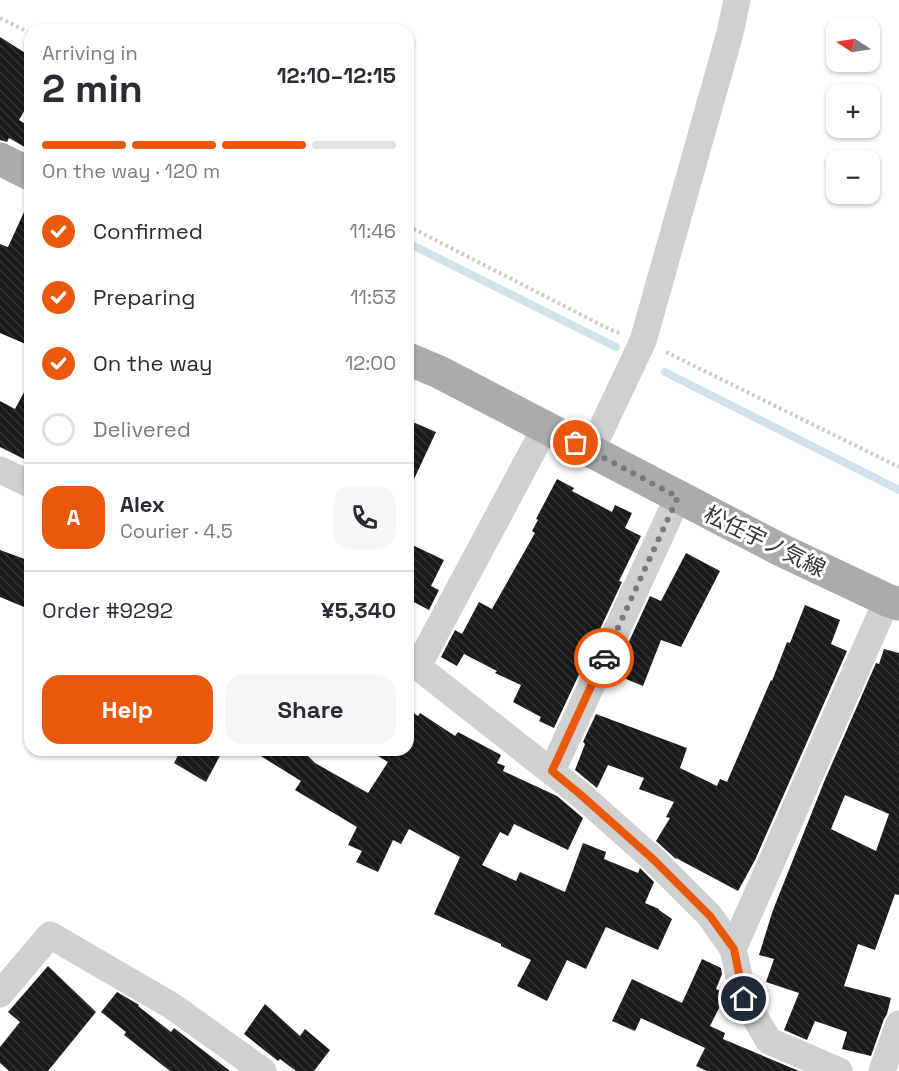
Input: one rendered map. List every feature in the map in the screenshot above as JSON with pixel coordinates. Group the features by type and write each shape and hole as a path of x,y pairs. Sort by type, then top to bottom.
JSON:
{"main road":[{"path":"0,159 24,171"},
{"name":"松任宇ノ気線","path":"414,362 439,372 781,550 893,602"}],"street":[{"path":"591,451 643,340 737,0"},
{"path":"414,661 545,428"},
{"path":"0,470 24,481"},
{"path":"552,771 678,497"},
{"path":"734,949 893,602"},
{"path":"414,664 581,795 654,860 710,916 734,949 744,999 769,1041 839,1071"},
{"path":"0,994 50,935 172,1006 263,1071"},
{"path":"882,1071 899,1024"}],"path":[{"path":"0,18 24,30"}],"building":[{"path":"0,37 24,52 24,111 19,120 24,123 24,147 9,138 7,142 0,140"},
{"path":"24,212 24,343 0,333 0,244 8,247"},
{"path":"24,392 24,459 0,447 0,401 15,409"},
{"path":"414,423 436,432 414,479"},
{"path":"557,479 574,488 572,491 612,512 615,505 632,513 625,528 641,536 554,728 539,721 541,717 513,702 521,685 495,673 497,671 464,654 457,666 441,657 455,630 462,634 479,602 492,609 535,533 532,531 538,520 536,519"},
{"path":"414,546 444,560 431,586 439,590 429,610 414,602"},
{"path":"0,550 24,559 24,607 0,597"},
{"path":"686,553 720,571 681,647 661,640 643,686 614,674 650,596 661,601"},
{"path":"805,605 840,620 831,644 847,651 755,860 738,891 676,859 656,841 670,818 666,817 674,802 639,789 644,778 608,765 597,788 575,770 585,744 583,742 596,714 687,748 680,768 717,786 720,779 727,782"},
{"path":"884,649 899,653 899,895 895,894 875,950 858,944 844,986 891,998 871,1056 842,1049 847,1032 815,1021 807,1040 784,1030 799,993 766,982 774,959 759,955 773,910 824,782 876,663 879,664","holes":["845,795 889,814 876,851 831,829"]},
{"path":"414,713 418,716 420,713 455,736 458,732 501,755 497,763 505,766 503,771 557,796 583,818 568,850 514,824 508,836 500,832 482,865 516,881 520,872 565,892 583,843 606,852 604,859 638,873 640,868 654,882 645,903 659,909 672,919 658,950 606,927 586,969 567,960 547,1001 517,986 531,960 434,914 460,857 409,829 401,844 393,840 378,872 356,862 362,851 348,845 357,827 295,790 301,781 261,756 308,756 315,763 368,793 388,762 378,756 414,756"},
{"path":"178,756 220,756 206,782 174,763"},
{"path":"702,959 721,968 722,974 716,989 726,994 710,1026 725,1033 723,1039 799,1071 707,1071 696,1066 705,1048 641,1018 635,1031 612,1021 632,979 682,1003"},
{"path":"48,966 96,1012 48,1071 9,1071 0,1063 0,1047 20,1022 8,1012"},
{"path":"117,992 139,1005 171,1032 174,1028 230,1071 170,1071 124,1035 126,1032 101,1012"},
{"path":"265,1004 300,1036 305,1029 330,1050 314,1071 296,1071 280,1059 278,1061 244,1034"}],"waterway":[{"path":"414,246 616,347"},
{"path":"665,372 899,490"}],"way so far":[{"path":"576,443 678,497 604,658"}],"route":[{"path":"604,658 552,771 654,860 710,916 734,949 744,999"}]}
